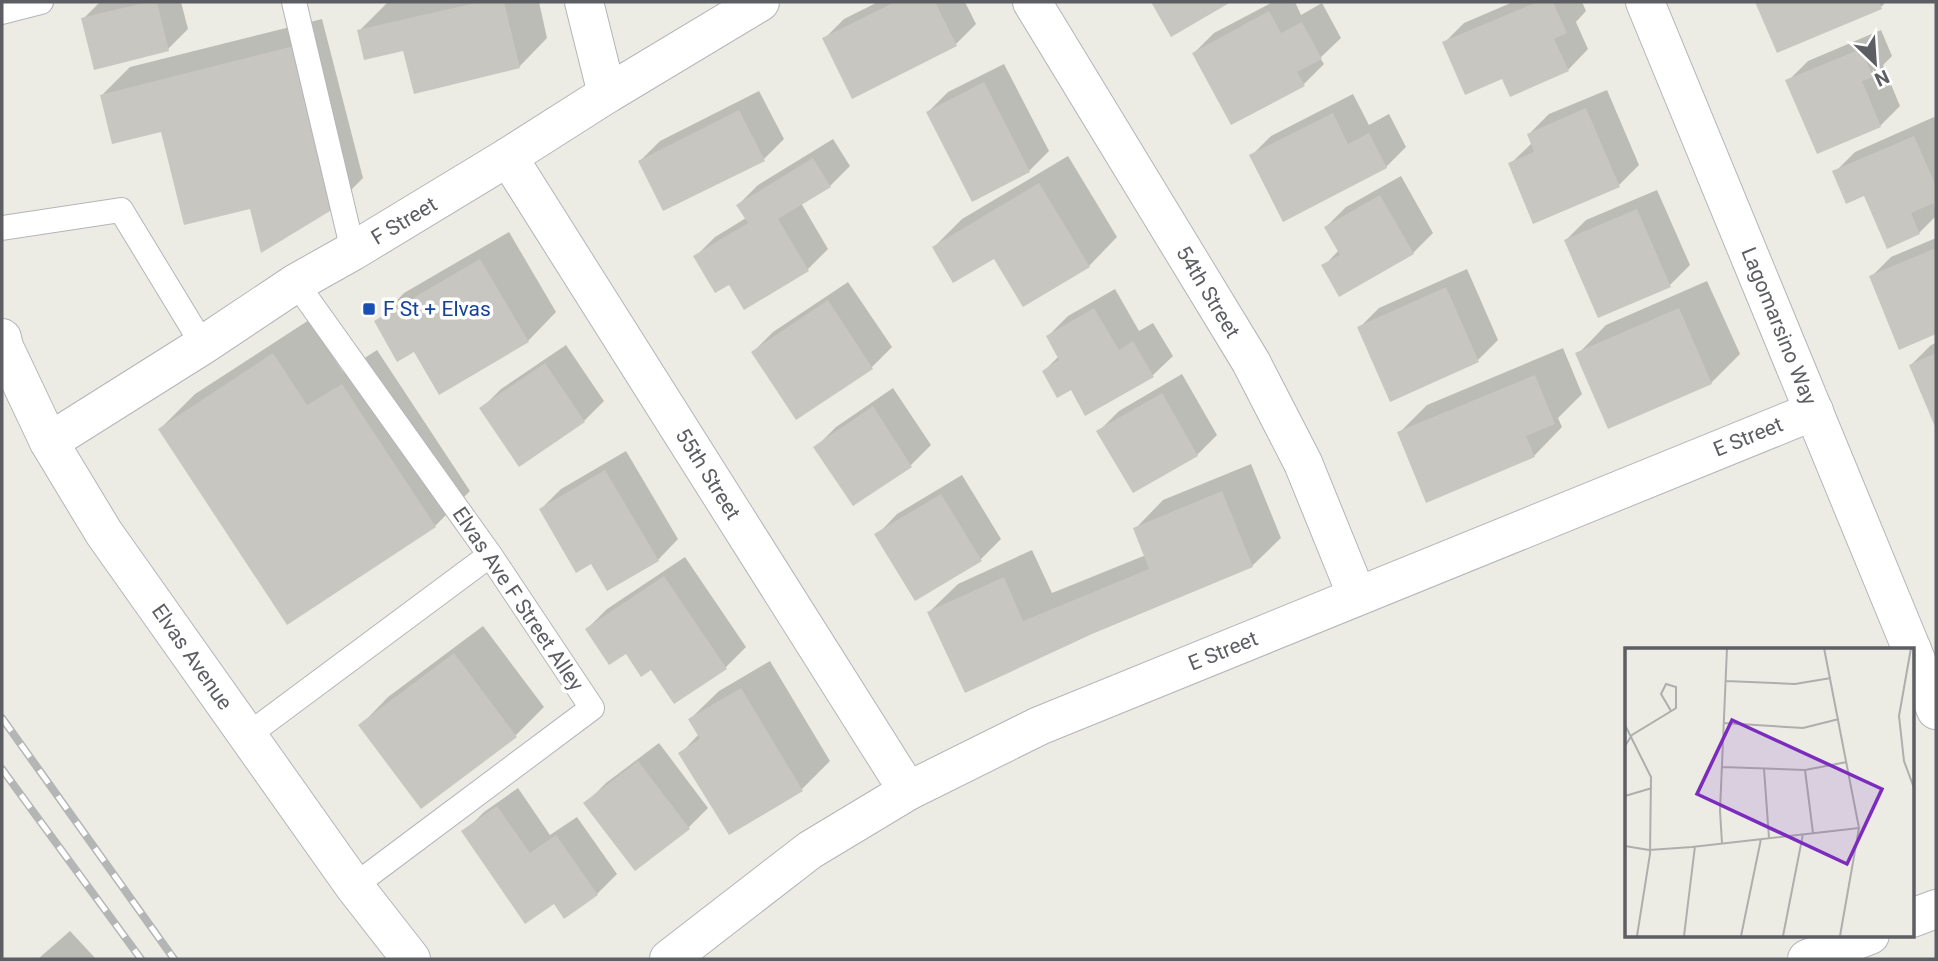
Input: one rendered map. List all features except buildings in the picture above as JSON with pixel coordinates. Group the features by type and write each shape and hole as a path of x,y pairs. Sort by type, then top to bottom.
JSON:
{"street":[{"path":"584,2 607,94"},
{"name":"F Street","path":"49,442 296,283 353,251 760,2"},
{"name":"54th Street","path":"1032,2 1251,362 1303,463 1357,596"},
{"name":"Lagomarsino Way","path":"1645,2 1911,648"},
{"name":"55th Street","path":"508,157 908,791"},
{"name":"Elvas Avenue","path":"2,338 49,442 104,533 354,886 411,959"},
{"name":"E Street","path":"669,959 810,850 908,791 1039,726 1814,411"},
{"name":"Lagomarsino Way","path":"1913,652 1936,710"},
{"path":"1913,918 1936,909"},
{"path":"1807,959 1867,936"}],"lane":[{"path":"2,12 41,2"},
{"path":"294,2 353,251"},
{"path":"2,228 121,210 203,345"},
{"name":"Elvas Ave F Street Alley","path":"296,283 490,555 592,708 354,886"},
{"path":"248,735 490,555"}],"railway":[{"path":"2,718 174,959"},
{"path":"2,769 141,959"}],"place":[{"name":"F St + Elvas","path":"369,309"}]}
